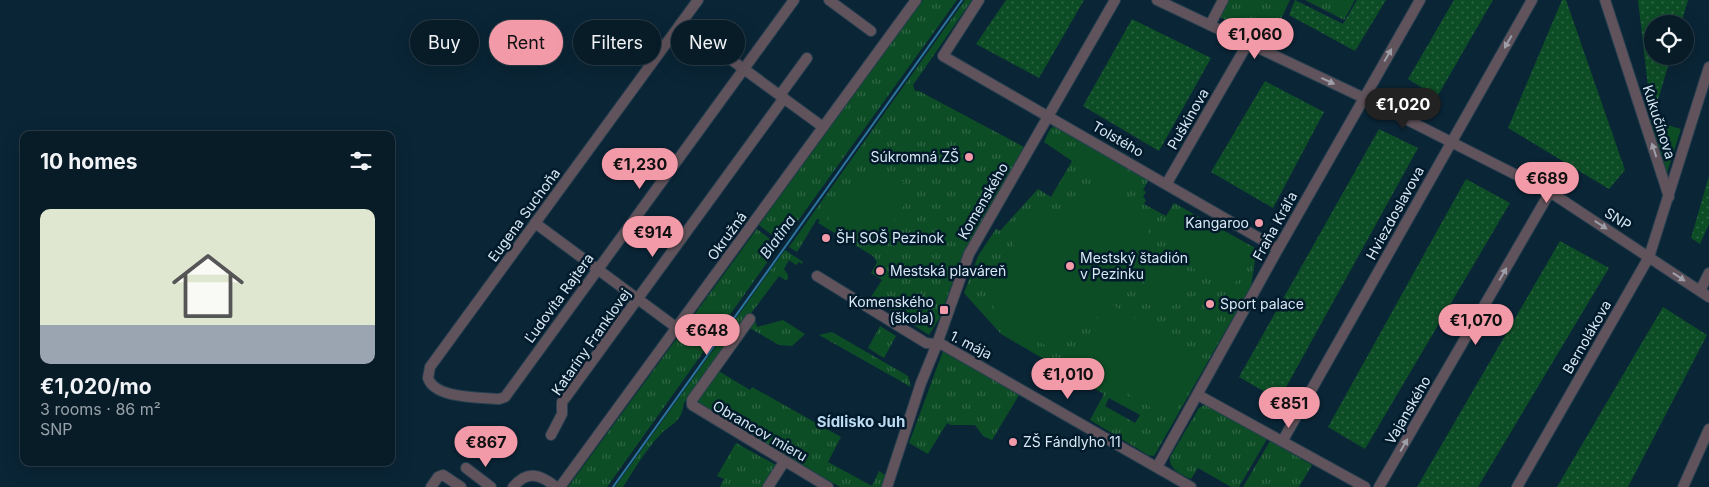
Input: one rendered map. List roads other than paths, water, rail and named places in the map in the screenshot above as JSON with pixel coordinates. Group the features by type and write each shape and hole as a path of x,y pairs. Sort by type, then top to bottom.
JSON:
{"street":[{"name":"Eugena Suchoňa","path":"683,20 698,0"},
{"name":"Ľudovíta Rajtera","path":"506,394 794,0"},
{"path":"829,0 871,31"},
{"name":"Okružná","path":"560,487 916,0"},
{"name":"Tolstého","path":"978,0 943,56 1167,183 1278,249"},
{"name":"Komenského","path":"888,487 921,382 938,344 969,254 1115,0"},
{"name":"SNP","path":"1157,0 1452,140 1550,192 1709,297"},
{"path":"1210,25 1222,0"},
{"name":"Fraňa Kráľa","path":"1157,467 1278,249 1420,0"},
{"name":"Hviezdoslavova","path":"1283,440 1532,0"},
{"name":"Kukučínova","path":"1605,0 1669,196"},
{"name":"Eugena Suchoňa","path":"506,394 499,399 439,391 429,382 428,372 671,37"},
{"name":"Puškinova","path":"1167,183 1248,43"},
{"name":"Kataríny Franklovej","path":"551,434 562,414 562,402 782,97 807,58"},
{"path":"738,65 823,127"},
{"name":"Bernolákova","path":"1517,487 1649,257 1709,67"},
{"name":"Vajanského","path":"1379,487 1550,192"},
{"path":"535,224 677,328"},
{"path":"1700,291 1709,273"},
{"name":"1. mája","path":"817,276 926,342 943,344 976,362 1189,487"},
{"name":"Obrancov mieru","path":"750,319 692,400 692,405 828,487"},
{"path":"1198,395 1366,487"},
{"path":"1683,487 1709,428"},
{"path":"768,487 784,462"},
{"path":"466,468 491,487"},
{"path":"431,487 438,477 443,475 461,487"},
{"path":"517,483 524,476 543,478 556,487"}],"waterway":[{"name":"Blatina","path":"613,487 962,0"}],"place":[{"name":"Súkromná ZŠ","path":"969,157"},
{"name":"Kangaroo","path":"1259,223"},
{"name":"ŠH SOŠ Pezinok","path":"826,238"},
{"name":"Mestský štadión v Pezinku","path":"1070,266"},
{"name":"Mestská plaváreň","path":"880,271"},
{"name":"Sport palace","path":"1210,304"},
{"name":"Komenského (škola)","path":"944,310"},
{"name":"ZŠ Fándlyho 11","path":"1013,442"}],"district":[{"name":"Sídlisko Juh","path":"861,422"}]}
